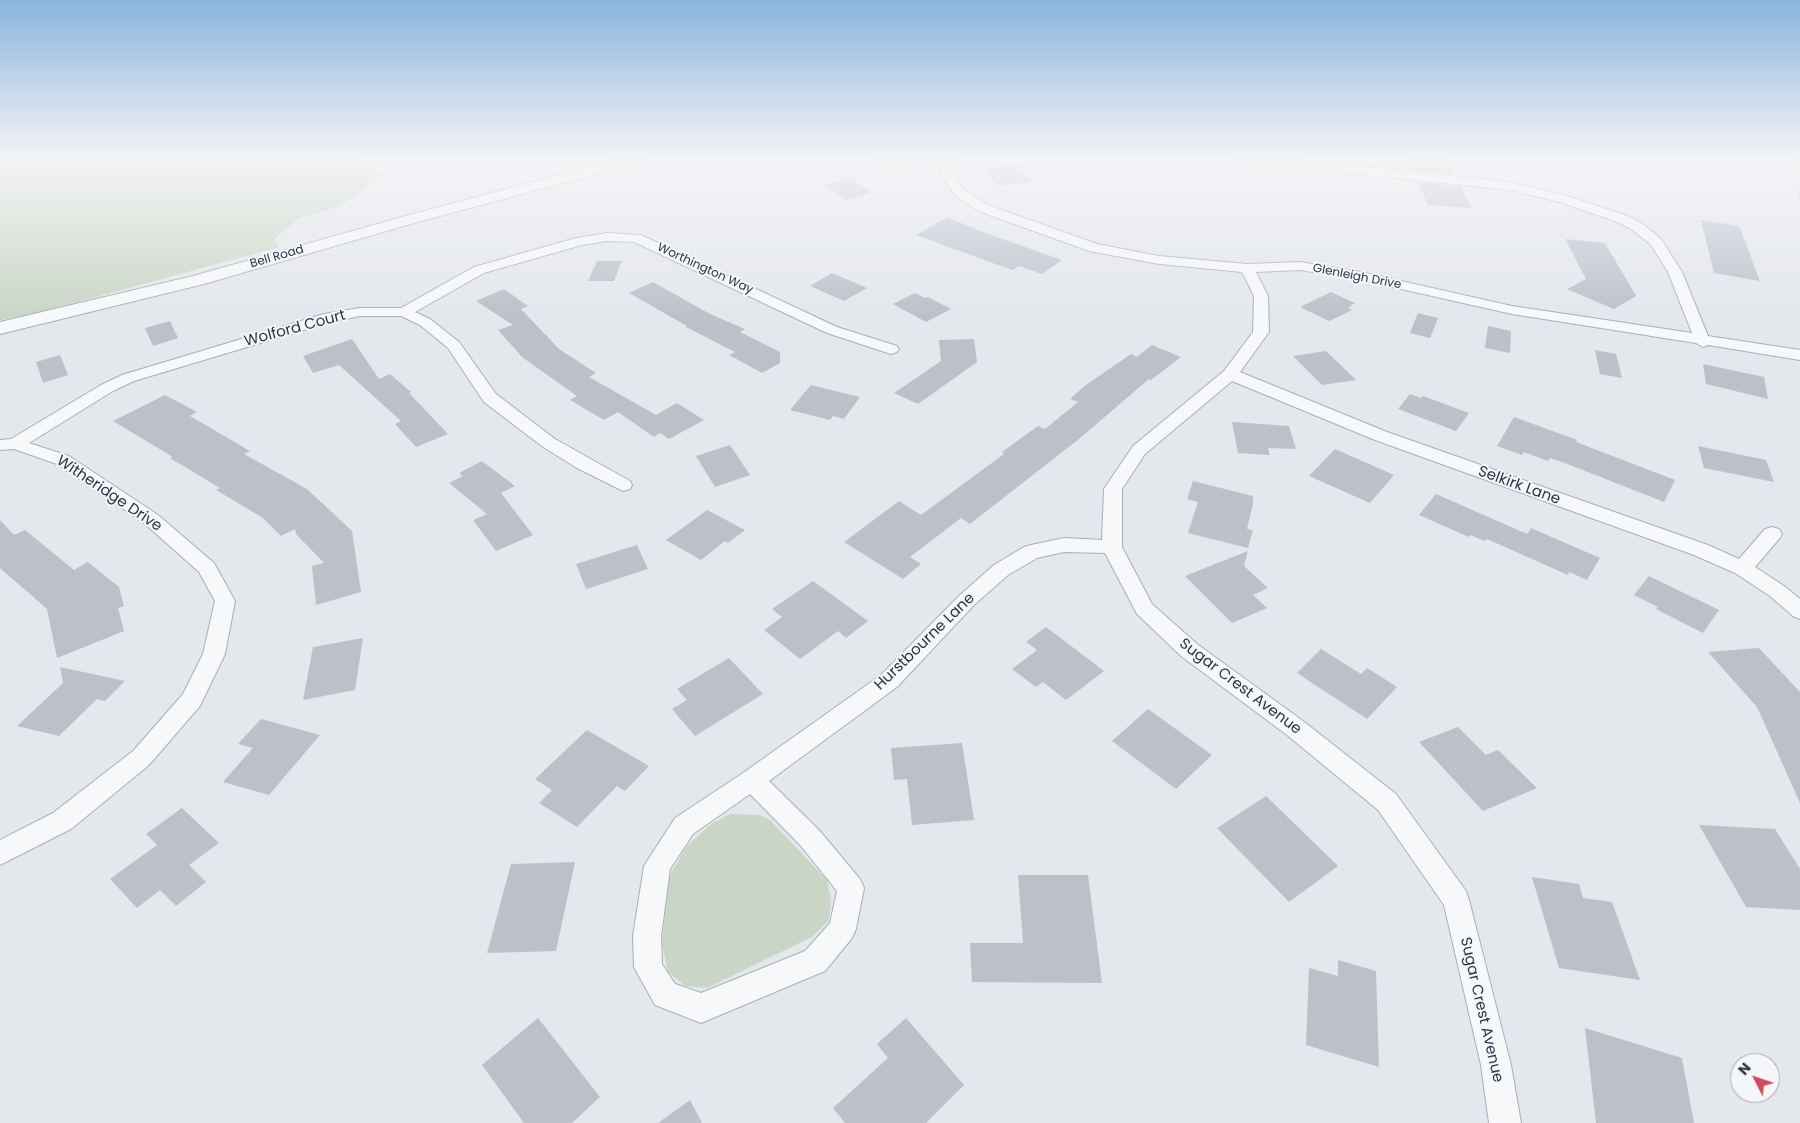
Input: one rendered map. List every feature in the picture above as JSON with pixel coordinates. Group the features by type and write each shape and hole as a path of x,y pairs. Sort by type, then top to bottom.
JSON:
{"street":[{"name":"Bell Road","path":"0,328 198,280 444,210"},
{"name":"Glenleigh Drive","path":"990,210 1094,248 1159,260 1248,268 1308,267 1361,276 1512,310 1800,356"},
{"path":"1597,210 1620,218 1638,227 1656,242 1675,272 1703,342"},
{"name":"Worthington Way","path":"404,312 479,270 581,241 607,238 636,238 685,259 832,330 891,349"},
{"name":"Sugar Crest Avenue","path":"1248,268 1261,296 1261,332 1230,374 1139,450 1113,489 1112,547 1144,609 1189,650 1295,728 1387,802 1456,900 1496,1065 1505,1123"},
{"name":"Wolford Court","path":"8,445 106,388 128,378 324,319 360,312 404,312 425,322 454,345 490,398 549,443 622,485"},
{"name":"Selkirk Lane","path":"1230,374 1381,436 1701,550 1742,568 1778,590 1800,611"},
{"name":"Witheridge Drive","path":"0,853 62,821 140,758 192,700 214,654 225,601 207,568 151,519 63,460 8,445"},
{"path":"1742,568 1772,534"},
{"name":"Hurstbourne Lane","path":"752,780 810,838 851,888 842,929 815,961 701,1008 665,995 648,966 647,936 657,866 684,826 752,780 889,681 967,600 1001,570 1031,552 1064,545 1112,547"}],"green space":[{"path":"0,210 326,210 299,218 274,239 279,247 37,313 0,320"},
{"path":"730,814 759,815 770,820 827,880 831,900 829,920 812,937 707,988 685,986 668,972 662,943 669,877 686,847 711,824"}],"building":[{"path":"947,217 1062,260 1042,274 1019,266 1012,270 916,235"},
{"path":"1701,220 1739,226 1760,281 1714,273"},
{"path":"1565,239 1605,243 1636,296 1614,309 1567,289 1586,279"},
{"path":"597,261 622,261 614,281 588,281"},
{"path":"832,273 867,288 844,301 810,286"},
{"path":"653,282 710,314 745,329 740,332 780,352 780,363 762,373 729,355 735,352 686,327 629,293"},
{"path":"504,289 528,306 521,309 559,349 596,373 589,377 656,415 677,403 704,420 669,439 660,433 654,437 618,412 604,420 570,400 577,396 522,357 498,330 513,325 476,301"},
{"path":"1331,292 1355,303 1348,308 1352,310 1329,321 1300,307"},
{"path":"915,293 925,298 928,297 951,309 926,322 893,304"},
{"path":"1418,313 1438,318 1430,338 1410,333"},
{"path":"170,321 178,338 153,346 145,328"},
{"path":"1488,326 1511,331 1510,353 1485,348"},
{"path":"352,339 379,379 390,374 411,392 409,393 448,434 416,447 395,424 401,421 339,365 313,373 303,356"},
{"path":"974,339 977,362 918,404 894,393 941,361 939,340"},
{"path":"1152,345 1181,357 1151,380 1149,379 1079,439 970,524 961,518 910,557 921,564 903,579 844,542 899,501 921,515 1004,454 1002,452 1038,426 1045,429 1078,402 1070,399 1086,385 1131,354 1137,357"},
{"path":"1595,350 1616,354 1622,378 1600,374"},
{"path":"1326,351 1356,380 1322,385 1293,356"},
{"path":"60,355 68,375 43,383 36,362"},
{"path":"1703,364 1764,377 1768,399 1706,384"},
{"path":"811,385 860,397 844,419 833,416 830,420 790,410"},
{"path":"1410,394 1421,398 1423,396 1469,413 1456,431 1398,409"},
{"path":"165,395 197,412 190,416 250,451 244,454 307,489 352,531 361,592 316,605 312,566 324,563 296,534 295,529 281,536 263,518 216,490 220,488 113,421"},
{"path":"1514,417 1577,440 1576,442 1675,480 1664,502 1565,463 1550,458 1548,461 1524,452 1522,455 1497,446"},
{"path":"1232,422 1289,426 1296,449 1268,448 1270,455 1238,453"},
{"path":"730,445 750,475 715,487 696,456"},
{"path":"1698,446 1766,460 1774,482 1704,468"},
{"path":"1335,449 1394,475 1370,503 1309,476"},
{"path":"482,461 515,486 501,493 533,535 496,551 473,520 487,514 449,483 463,476 459,473"},
{"path":"1193,481 1253,496 1247,529 1253,530 1248,548 1188,533 1198,502 1187,499"},
{"path":"1436,494 1527,534 1531,528 1600,558 1587,580 1569,572 1568,575 1487,539 1485,541 1470,535 1469,537 1419,515"},
{"path":"707,510 745,530 728,543 725,541 701,560 666,540"},
{"path":"0,520 14,535 25,530 74,570 88,562 119,587 124,606 118,608 124,631 57,658 47,609 0,568"},
{"path":"637,545 648,569 586,589 576,564"},
{"path":"1248,551 1244,566 1268,588 1253,595 1267,608 1232,623 1185,576"},
{"path":"1649,576 1719,610 1703,633 1656,609 1658,607 1634,595"},
{"path":"813,581 868,621 846,638 838,631 800,659 764,630 782,617 772,609"},
{"path":"1046,627 1104,671 1066,700 1043,682 1036,687 1012,669 1037,650 1026,642"},
{"path":"363,638 355,690 303,700 313,647"},
{"path":"1759,648 1800,692 1800,803 1757,707 1708,652"},
{"path":"1321,649 1361,674 1367,668 1397,687 1367,719 1297,673"},
{"path":"729,658 763,694 695,736 672,709 687,700 677,689"},
{"path":"60,667 125,681 105,701 97,699 59,736 17,726 63,683"},
{"path":"1148,709 1212,755 1176,789 1112,741"},
{"path":"261,719 320,735 269,795 223,782 253,748 238,744"},
{"path":"1458,727 1486,755 1498,750 1537,788 1483,811 1419,742"},
{"path":"587,730 649,766 625,791 617,786 577,827 539,803 552,790 535,779"},
{"path":"962,743 974,820 912,825 907,779 894,780 891,748"},
{"path":"1266,796 1338,866 1289,902 1217,828"},
{"path":"182,808 219,843 189,865 206,882 176,906 160,890 137,908 110,879 157,845 146,834"},
{"path":"1699,825 1775,829 1800,869 1800,910 1746,907"},
{"path":"575,862 556,951 487,953 511,864"},
{"path":"1018,875 1088,875 1102,983 972,982 970,943 1023,943"},
{"path":"1532,877 1579,884 1583,898 1612,902 1640,980 1559,968"},
{"path":"1338,960 1376,971 1379,1067 1306,1045 1309,968 1338,976"},
{"path":"538,1018 600,1097 572,1123 524,1123 482,1065"},
{"path":"906,1018 964,1085 926,1123 845,1123 833,1108 888,1058 877,1044"},
{"path":"1585,1028 1682,1058 1694,1123 1596,1123"},
{"path":"690,1100 702,1123 658,1123"}]}
